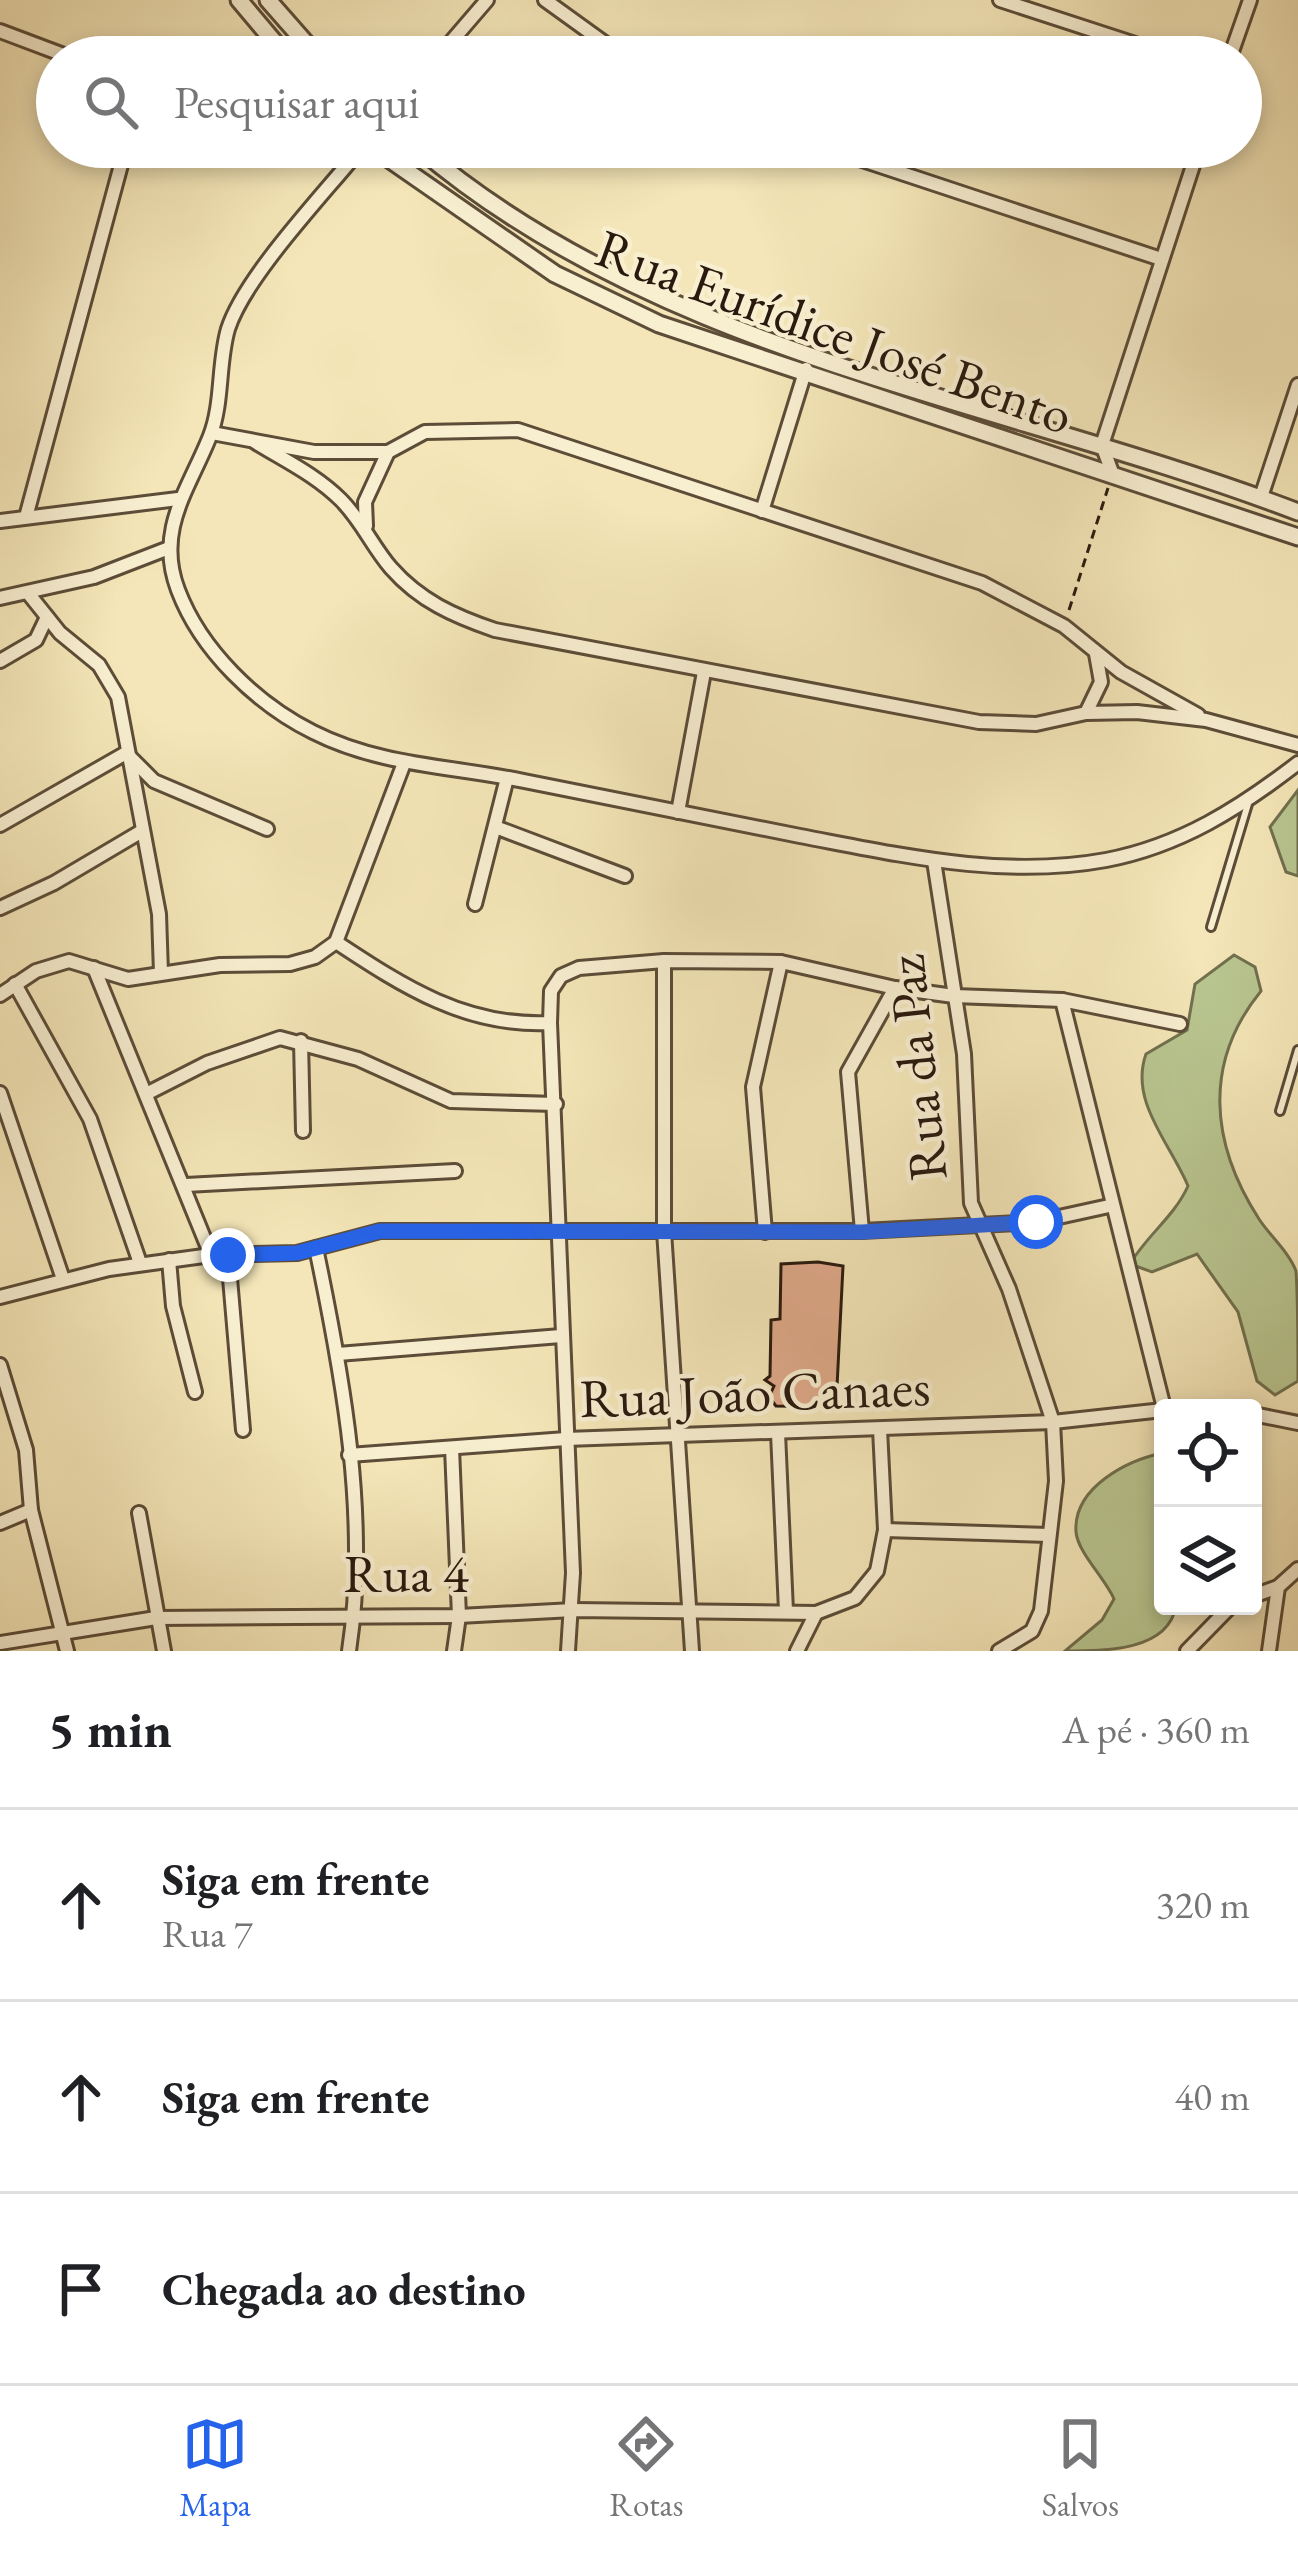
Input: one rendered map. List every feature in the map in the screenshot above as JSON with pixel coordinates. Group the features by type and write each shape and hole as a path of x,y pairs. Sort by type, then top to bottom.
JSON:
{"street":[{"path":"239,0 269,36"},
{"path":"268,0 300,36"},
{"path":"456,36 487,0"},
{"path":"545,0 595,36"},
{"path":"1000,0 1111,36"},
{"path":"1237,36 1250,0"},
{"path":"0,31 36,45"},
{"path":"26,517 120,168"},
{"path":"346,168 242,300 228,329 212,433 178,499 170,548 178,590 197,624 236,676 270,708 355,750 404,764 507,778 977,866 1104,860 1175,841 1249,801 1298,763"},
{"name":"Rua Eurídice José Bento","path":"402,168 555,274 659,324 1298,537"},
{"name":"Rua Eurídice José Bento","path":"444,168 492,206 571,254 676,305 1298,512"},
{"path":"886,168 1161,259"},
{"path":"1112,475 1102,445 1192,168"},
{"path":"762,511 810,352"},
{"path":"1261,497 1298,385"},
{"path":"212,433 341,454 388,452 425,432 518,430 982,583 1064,626 1096,652 1206,720"},
{"path":"255,442 316,479 366,527 388,565 417,594 450,614 495,630 980,722 1036,724 1086,713 1137,712 1206,720 1298,745"},
{"path":"366,527 365,502 388,452"},
{"path":"0,521 178,499"},
{"path":"0,598 94,577 170,548"},
{"path":"28,592 47,617 99,665 118,697 159,914 161,974"},
{"path":"0,661 36,640 47,617"},
{"path":"1086,713 1101,682 1096,652"},
{"path":"679,812 704,672"},
{"path":"0,825 126,753"},
{"path":"126,753 154,781 267,829"},
{"path":"0,995 15,983 69,961 128,980 290,964 315,957 336,942 404,764"},
{"path":"475,904 507,778"},
{"path":"498,828 625,876"},
{"path":"0,908 54,884 142,831"},
{"name":"Rua da Paz","path":"934,861 964,1054 971,1203 977,1227 1010,1289 1053,1422 1056,1481 1041,1611 1032,1631 999,1651"},
{"path":"336,942 412,993 475,1017 550,1023"},
{"path":"664,962 664,1232 693,1610 692,1651"},
{"path":"568,1651 573,1610 550,1023 551,991 561,976 579,968 664,962 781,962 896,988 954,996 1062,1000 1180,1024"},
{"path":"765,1232 753,1088 781,962"},
{"path":"94,968 211,1255"},
{"path":"15,983 90,1119 140,1263"},
{"path":"862,1232 846,1099 848,1072 896,988"},
{"path":"1062,1000 1109,1206 1160,1399"},
{"path":"146,1094 262,1041 301,1041 358,1059 451,1101 556,1105"},
{"path":"301,1041 303,1131"},
{"path":"0,1093 63,1279"},
{"path":"186,1185 455,1171"},
{"path":"0,1297 140,1263 316,1248 380,1231 862,1232 1036,1222 1109,1206"},
{"path":"316,1248 338,1354 349,1455 355,1614 349,1651"},
{"path":"228,1255 243,1430"},
{"path":"170,1260 173,1306 195,1392"},
{"path":"338,1354 561,1336"},
{"path":"0,1366 26,1450 31,1510 67,1651"},
{"name":"Rua João Canaes","path":"349,1455 566,1439 1053,1422 1154,1410"},
{"path":"1262,1416 1298,1423"},
{"path":"797,1651 816,1613 855,1598 878,1571 885,1530 880,1429"},
{"path":"778,1433 786,1611"},
{"path":"452,1448 459,1616 454,1651"},
{"path":"0,1523 31,1510"},
{"path":"139,1513 164,1651"},
{"path":"885,1530 1049,1535"},
{"path":"1262,1593 1278,1587 1298,1569"},
{"path":"1268,1651 1278,1587"},
{"name":"Rua 4","path":"0,1643 157,1618 459,1616 573,1610 816,1613"},
{"path":"1187,1651 1223,1615"}],"lane":[{"path":"1211,927 1249,801"},
{"path":"1280,1111 1298,1050"}],"path":[{"path":"1064,626 1112,475"}],"green space":[{"path":"1298,790 1298,876 1286,872 1270,827"},
{"path":"1234,955 1255,967 1261,991 1229,1046 1222,1074 1223,1132 1243,1190 1296,1271 1298,1381 1275,1395 1257,1381 1238,1312 1197,1254 1152,1272 1130,1264 1188,1186 1147,1105 1142,1071 1146,1054 1187,1030 1195,984"},
{"path":"1154,1456 1154,1615 1173,1615 1171,1621 1161,1632 1133,1645 1065,1651 1102,1620 1114,1599 1078,1540 1077,1516 1093,1489 1134,1462"}],"building":[{"path":"781,1264 843,1266 836,1407 776,1406 769,1397 774,1386 765,1380 770,1376 771,1320 780,1319"}],"route":[{"path":"228,1255 297,1253 380,1231 862,1232 1036,1222"}]}
